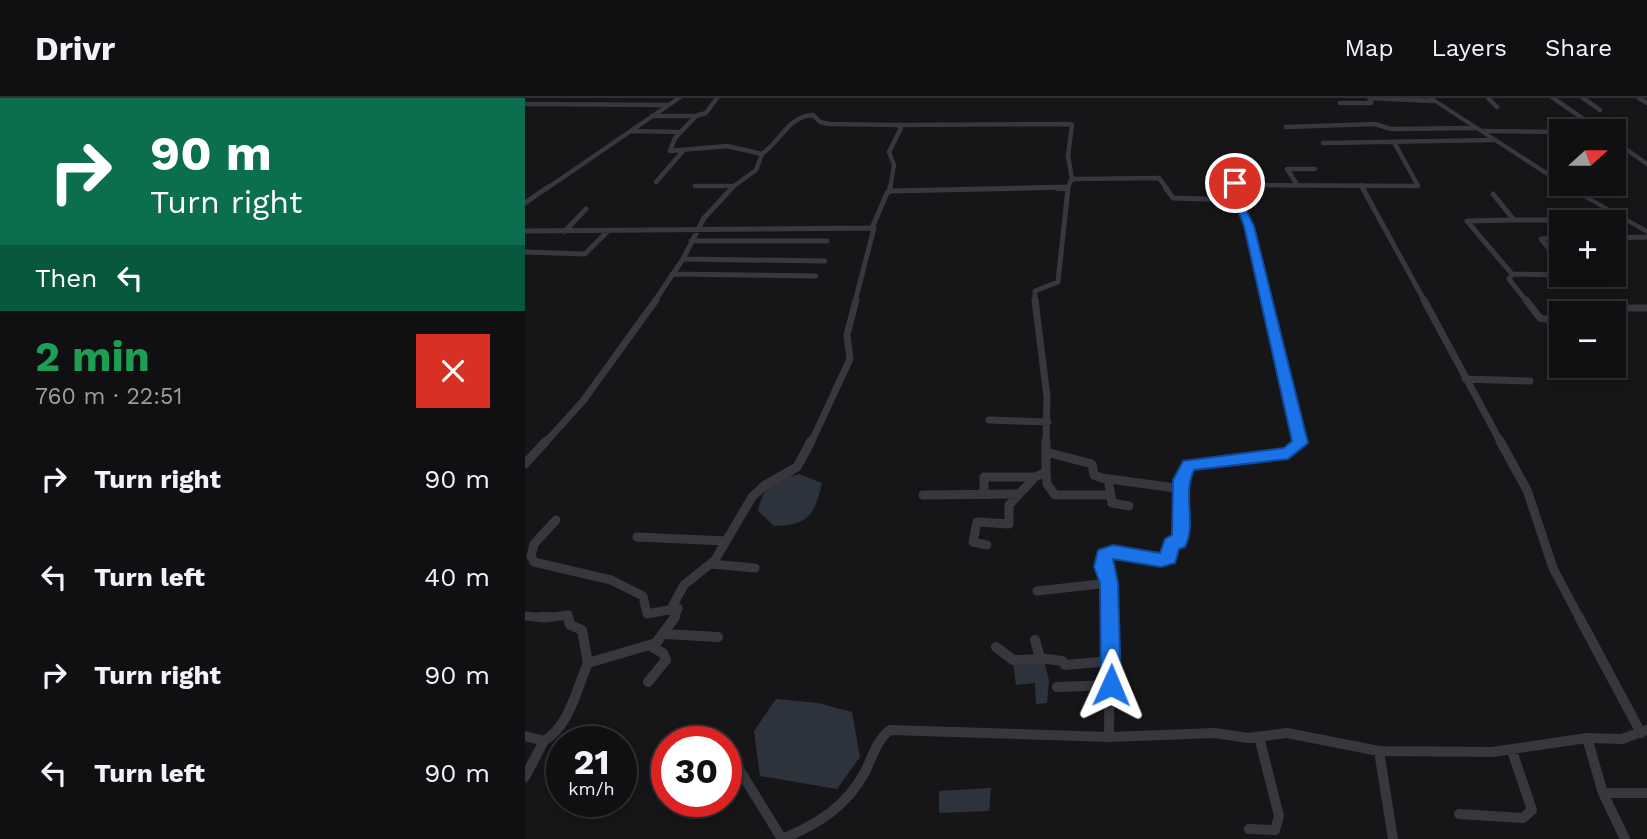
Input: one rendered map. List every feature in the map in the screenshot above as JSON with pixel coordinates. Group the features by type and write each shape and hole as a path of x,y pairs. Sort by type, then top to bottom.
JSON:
{"street":[{"path":"526,104 537,98"},
{"path":"525,203 679,98"},
{"path":"652,116 697,116 706,113 717,98"},
{"path":"1489,98 1497,107"},
{"path":"1553,98 1584,119"},
{"path":"1583,98 1600,110"},
{"path":"1639,98 1647,103"},
{"path":"1340,103 1371,103 1370,99 1431,99 1549,175"},
{"path":"526,104 669,105"},
{"path":"525,464 583,401 683,259 697,229 734,186 753,174 761,165 762,154 799,115 813,115 820,122 829,124 1069,124 1072,125 1068,161 1072,179 1068,188 1058,282 1035,291 1048,422 1047,484 1055,495 1110,495"},
{"path":"697,116 680,132 669,150 723,146 762,154"},
{"path":"1286,127 1375,124 1391,129 1549,132"},
{"path":"678,608 673,605 684,585 711,564 759,489 801,462 850,359 848,330 874,228 889,192 894,165 889,152 901,128 898,125"},
{"path":"631,131 680,132"},
{"path":"1323,144 1494,141"},
{"path":"1109,737 1112,661 1109,583 1103,560 1108,552 1161,560 1168,558 1171,544 1179,542 1181,535 1181,480 1189,465 1288,453 1300,443 1249,226 1236,200 1233,184 1418,186 1394,142"},
{"path":"1626,149 1647,164"},
{"path":"656,182 683,151"},
{"path":"1296,183 1287,169 1315,169"},
{"path":"1072,179 1154,178 1162,180 1164,188 1173,198 1236,200"},
{"path":"742,774 782,839 826,819 844,805 857,788 883,735 890,730 1109,737 1215,733 1259,737 1287,733 1379,751 1512,751 1587,738 1622,739 1644,731 1553,568 1527,490 1361,185"},
{"path":"695,187 734,186"},
{"path":"889,192 1068,188"},
{"path":"1493,194 1514,220"},
{"path":"1584,196 1647,232"},
{"path":"563,232 586,209"},
{"path":"1549,222 1467,221 1512,274 1549,275"},
{"path":"525,232 874,228"},
{"path":"525,252 585,254 607,232"},
{"path":"1626,236 1647,232"},
{"path":"1549,239 1541,239 1549,249"},
{"path":"691,241 827,241"},
{"path":"683,259 825,261"},
{"path":"672,274 815,275"},
{"path":"1512,274 1509,279 1540,318 1549,320"},
{"path":"1626,308 1647,308"},
{"path":"1465,379 1530,381"},
{"path":"989,420 1048,422"},
{"path":"1046,452 1091,464 1094,475 1108,479 1183,489"},
{"path":"987,545 973,542 977,522 1009,524 1009,505 1035,477 1046,472"},
{"path":"983,493 984,477 1035,477"},
{"path":"1108,479 1112,503 1129,506"},
{"path":"923,495 1019,494"},
{"path":"556,520 534,544 531,556 534,562 611,580 643,596 647,614 678,608"},
{"path":"637,537 726,541"},
{"path":"711,564 755,568"},
{"path":"1037,591 1109,583"},
{"path":"588,663 650,646 665,634 678,608"},
{"path":"525,616 545,618 568,615 570,625 582,630 588,663 564,719 550,739 544,741 525,736"},
{"path":"665,634 718,637"},
{"path":"1035,640 1039,658 1044,659"},
{"path":"648,682 660,671 667,656 650,646"},
{"path":"996,647 1013,660 1062,660 1065,665 1112,661"},
{"path":"1057,687 1111,685"},
{"path":"1249,829 1275,830 1279,816 1259,737"},
{"path":"1587,738 1603,793 1625,839"},
{"path":"525,777 544,741"},
{"path":"1379,751 1393,839"},
{"path":"1459,814 1523,818 1529,815 1532,810 1512,751"},
{"path":"1603,793 1647,793"}],"shaded area":[{"path":"799,474 822,483 813,511 795,524 774,526 758,511 763,495 777,481"},
{"path":"1044,661 1049,680 1047,703 1036,704 1035,683 1016,685 1013,662"},
{"path":"776,699 818,703 852,712 860,757 837,789 760,776 754,731"},
{"path":"991,788 989,811 939,813 939,791"}],"route":[{"path":"1111,685 1109,583 1103,567 1104,555 1113,552 1161,560 1168,558 1171,544 1179,542 1181,535 1181,480 1186,467 1288,453 1298,447 1301,439 1289,399 1249,226 1236,200 1233,185 1235,183"}]}
